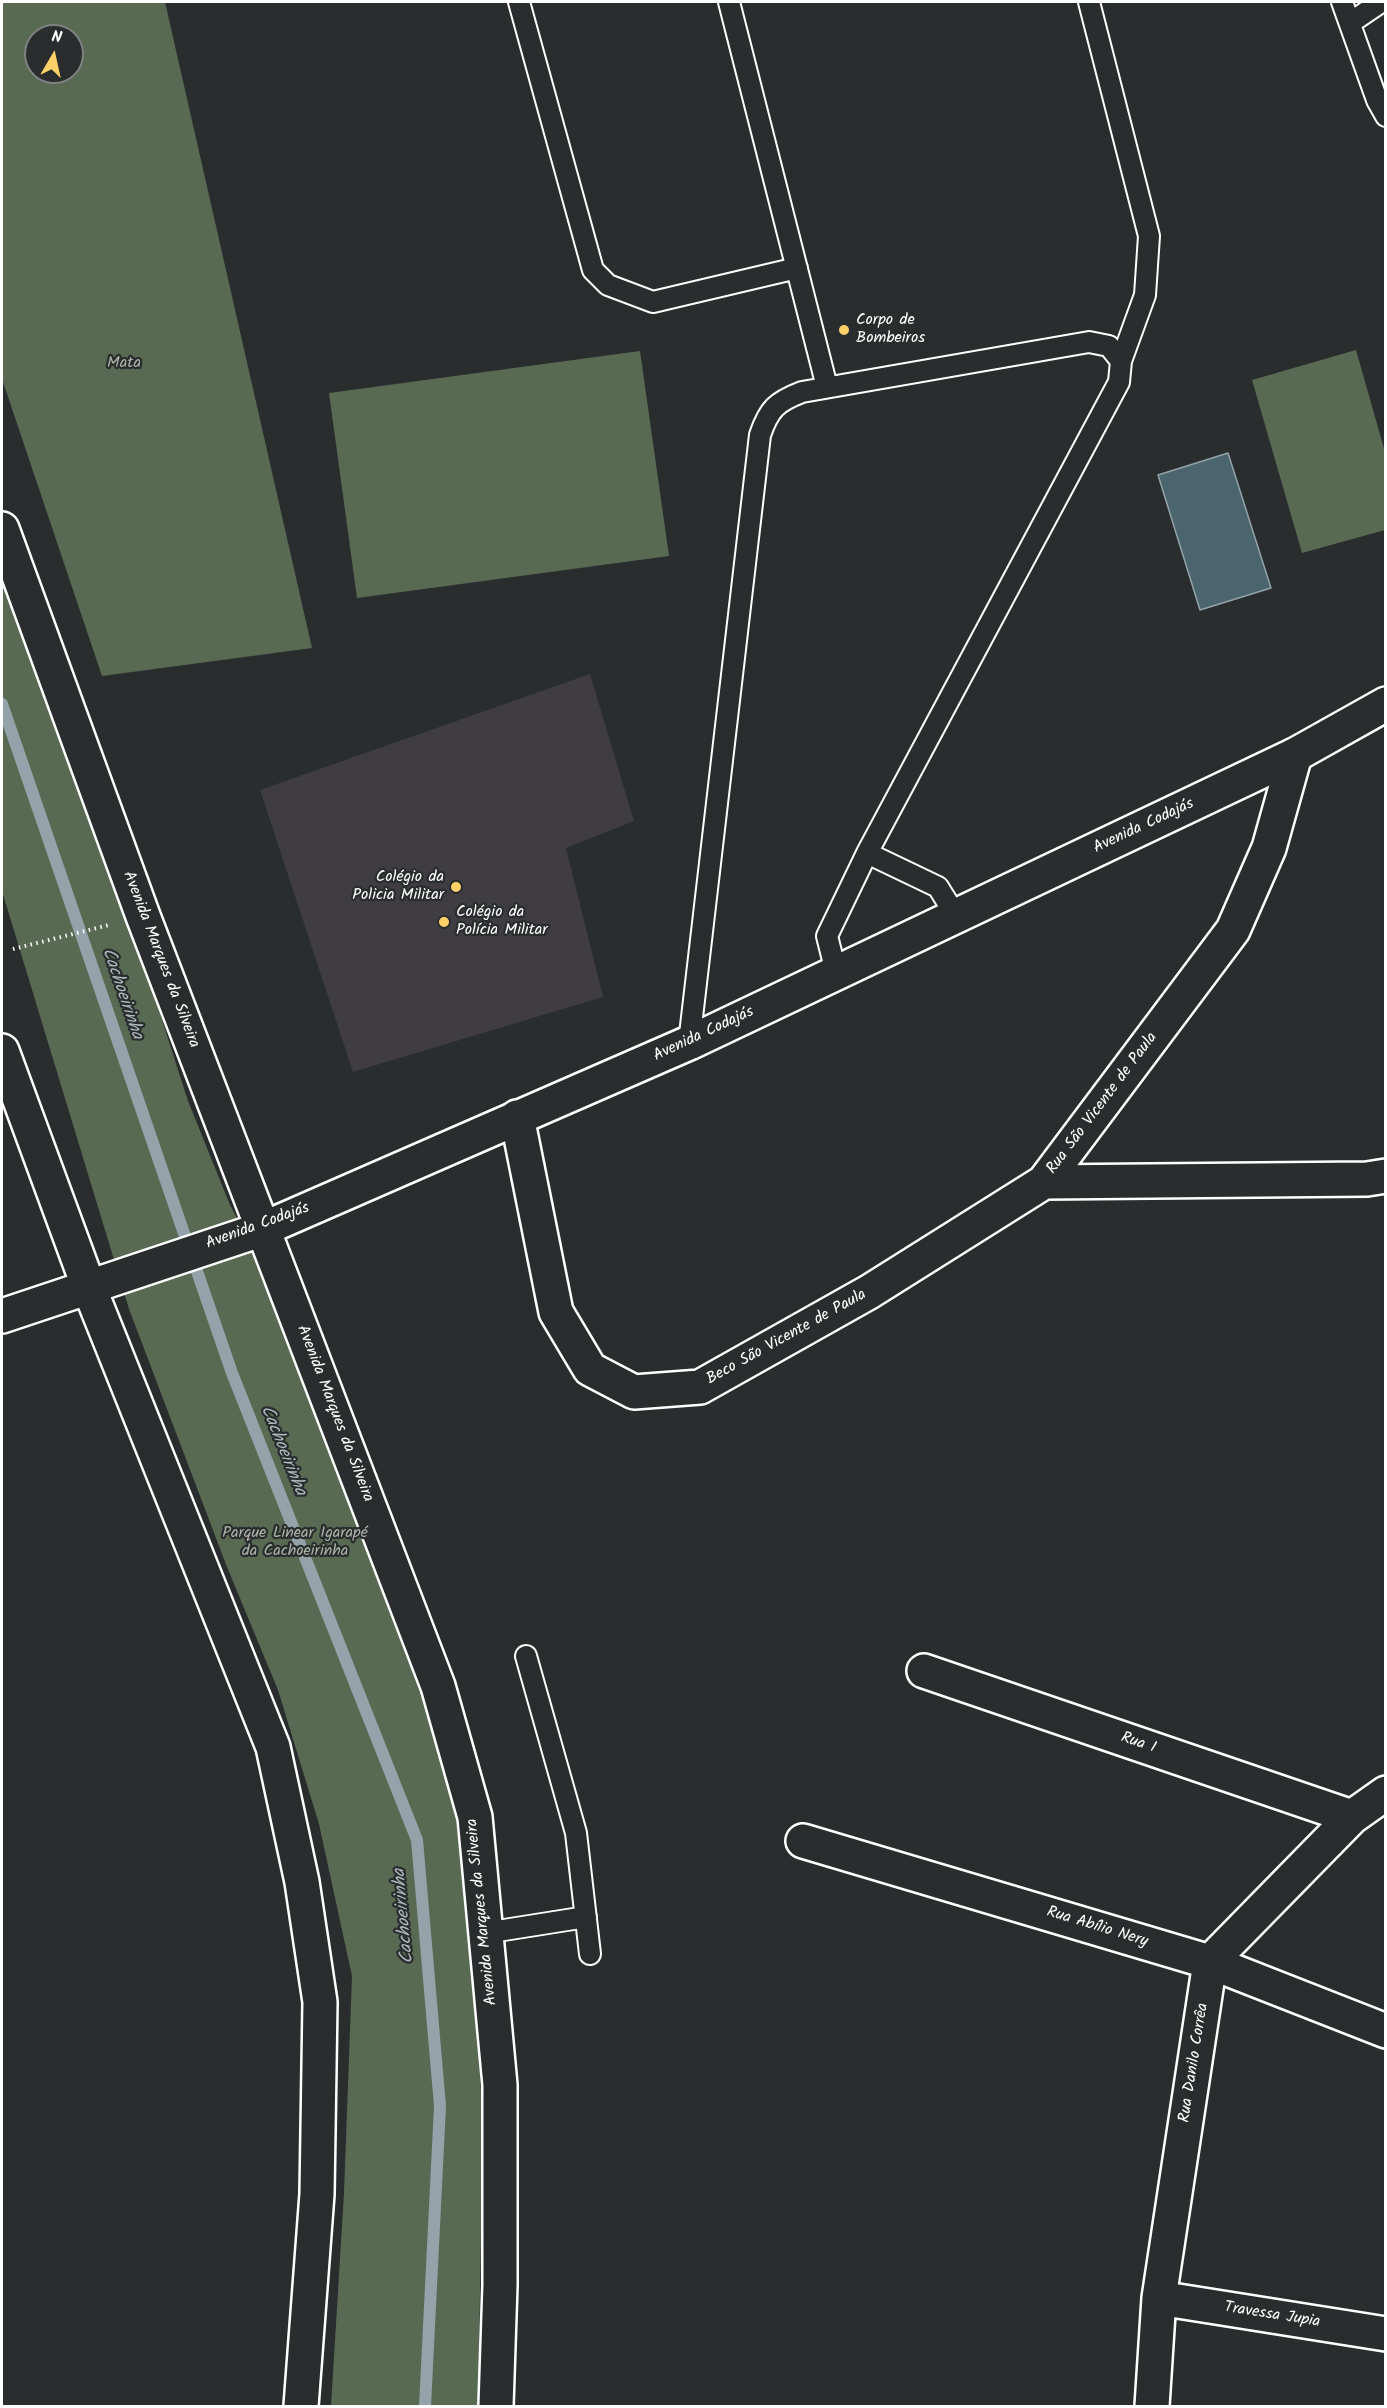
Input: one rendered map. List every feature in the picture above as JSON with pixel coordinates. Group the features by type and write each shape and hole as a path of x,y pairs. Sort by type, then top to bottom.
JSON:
{"street":[{"name":"Avenida Marques da Silveira","path":"2,529 143,916 438,1686 475,1817 500,2085 500,2285 496,2406"},
{"name":"Avenida Codajás","path":"2,1316 263,1229 689,1043 1295,755 1386,704"},
{"name":"Rua São Vicente de Paula","path":"1044,1182 1233,930 1269,848 1295,755"},
{"path":"2,1051 88,1286 273,1747 302,1882 320,2002 317,2194 301,2406"},
{"name":"Beco São Vicente de Paula","path":"517,1117 556,1312 590,1369 634,1392 700,1387 869,1292 1044,1182"},
{"name":"Rua São Vicente de Paula","path":"1044,1182 1367,1179 1386,1176"},
{"name":"Rua I","path":"924,1671 1352,1816"},
{"path":"1210,1962 1352,1816 1386,1792"},
{"name":"Rua Abílio Nery","path":"803,1841 1210,1962 1386,2031"},
{"name":"Rua Danilo Corrêa","path":"1152,2406 1159,2298 1210,1962"},
{"name":"Travessa Jupia","path":"1159,2298 1386,2334"}],"lane":[{"path":"519,2 593,270 608,285 653,302 797,268"},
{"path":"729,2 827,387"},
{"path":"836,972 827,936 867,853 1119,382 1121,362 1145,295 1149,236 1089,2"},
{"path":"1342,2 1377,100 1386,116"},
{"path":"1350,23 1381,2"},
{"path":"689,1043 760,435 767,415 782,399 802,392 1089,342 1108,346 1121,362"},
{"path":"867,853 938,887 956,916"},
{"path":"526,1656 576,1833 590,1954"},
{"path":"485,1933 586,1917"}],"path":[{"path":"14,949 111,925"}],"shaded area":[{"name":"Colégio da Polícia Militar","path":"590,674 634,821 566,848 603,997 353,1072 260,790"}],"green space":[{"name":"Mata","path":"2,2 165,2 312,648 102,676 2,379"},
{"path":"1356,350 1385,452 1385,530 1302,553 1252,380"},
{"path":"640,351 669,556 357,598 329,393"},
{"name":"Parque Linear Igarapé da Cachoeirinha","path":"2,521 188,1101 230,1205 263,1266 376,1550 465,1812 483,2125 478,2406 331,2406 344,2193 352,1976 319,1824 278,1690 227,1567 129,1309 2,891"}],"water":[{"path":"1228,453 1271,588 1200,610 1158,475"}],"waterway":[{"name":"Cachoeirinha","path":"2,704 232,1373 417,1840 440,2106 425,2406"}],"place":[{"name":"Corpo de Bombeiros","path":"844,330"},
{"name":"Colégio da Policia Militar","path":"456,887"},
{"name":"Colégio da Polícia Militar","path":"444,922"}]}
